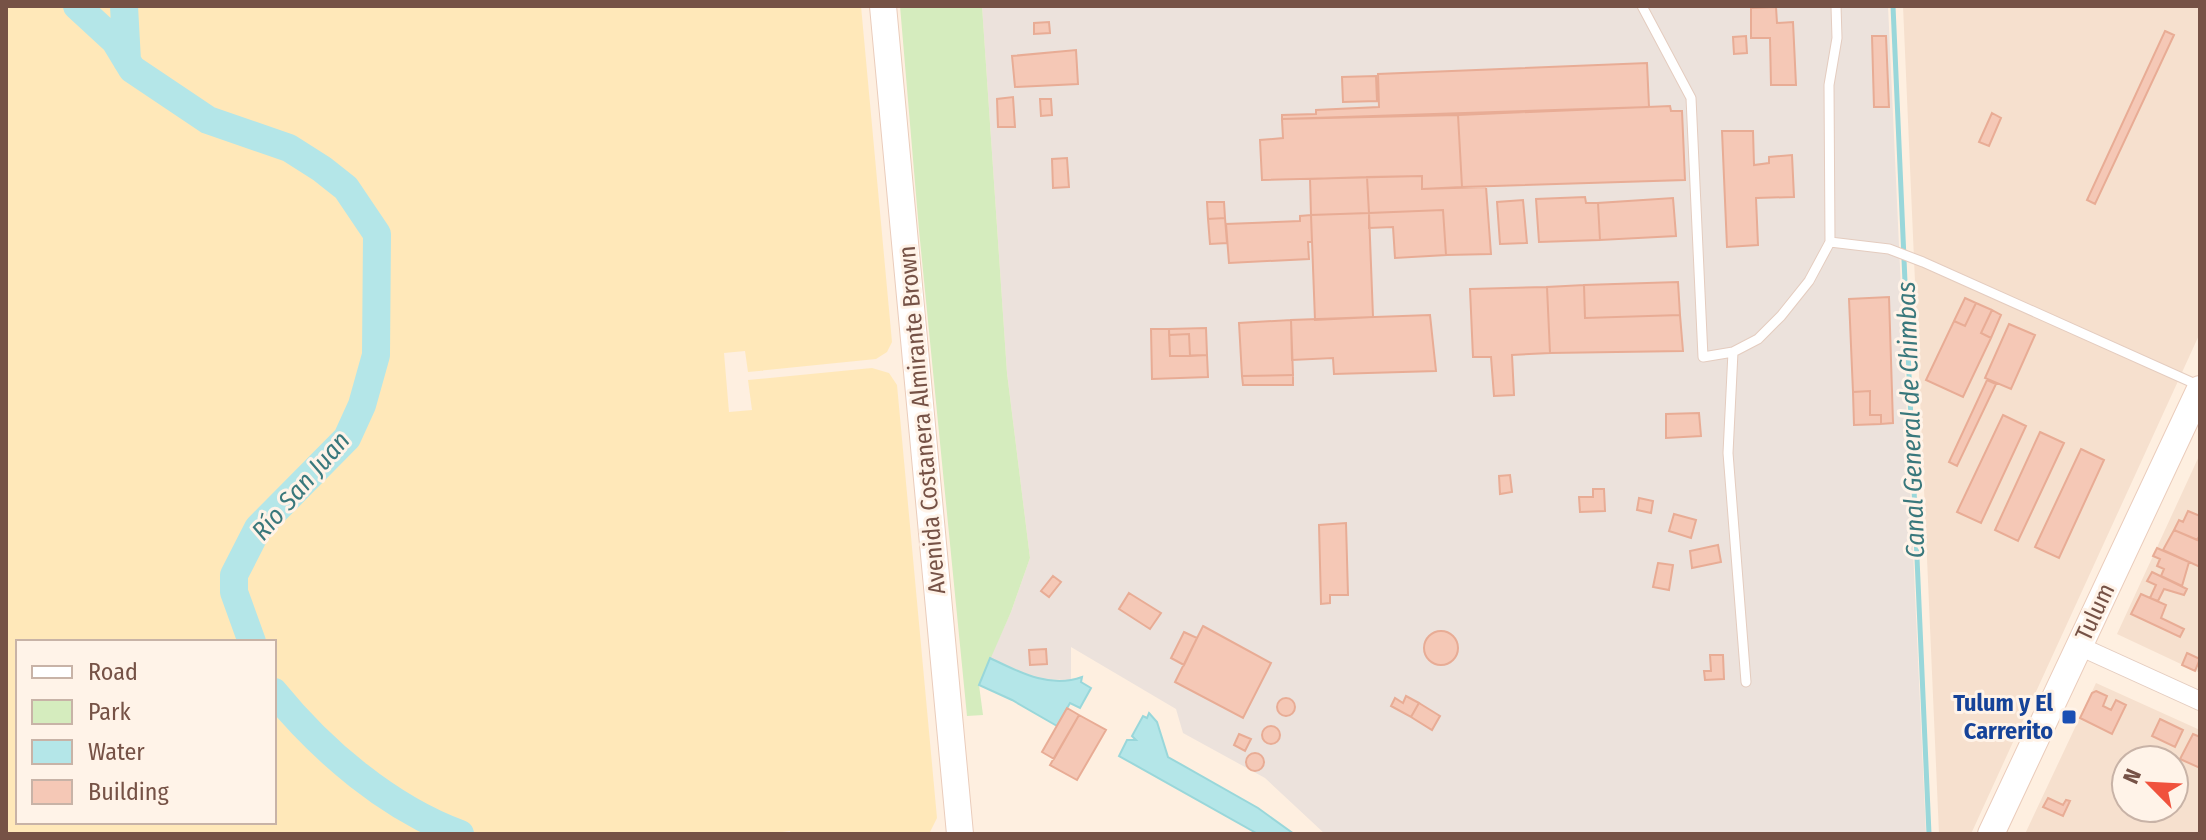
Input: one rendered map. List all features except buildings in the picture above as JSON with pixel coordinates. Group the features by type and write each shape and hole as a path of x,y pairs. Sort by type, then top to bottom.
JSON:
{"main road":[{"name":"Avenida Costanera Almirante Brown","path":"883,6 960,834"},
{"name":"Tulum","path":"1991,834 2200,388"}],"street":[{"path":"2079,646 2200,701"}],"lane":[{"path":"1642,6 1691,98 1703,357 1733,352 1758,339 1809,281 1830,242 1829,85 1837,38 1836,6"},
{"path":"1830,242 1889,249 1923,262 2200,388"},
{"path":"1733,352 1728,453 1746,682"}],"shaded area":[{"path":"982,6 1888,6 1926,834 1325,834 1265,778 1183,733 1176,709 1071,647 1071,680 1033,679 990,658 1011,612 1030,558 1007,373"},
{"path":"1903,6 2200,6 2200,333 1971,834 1939,834"},
{"path":"2200,454 2200,673 2117,634"},
{"path":"2096,683 2200,730 2200,834 2025,834"}],"green space":[{"path":"900,6 982,6 1007,373 1030,558 1011,612 979,685 983,715 967,716"}],"sand":[{"path":"6,6 861,6 892,342 887,352 876,359 748,372 745,351 724,353 729,412 752,410 748,380 872,368 889,373 897,385 937,818 929,834 791,834 790,831 767,834 6,834"}],"water":[{"path":"990,658 1046,680 1082,677 1081,682 1091,688 1080,708 1070,703 1057,726 979,685"},
{"path":"1149,713 1157,722 1168,757 1258,808 1294,834 1258,834 1119,756 1127,740 1136,740 1132,736 1143,716 1147,718"}],"waterway":[{"name":"Río San Juan","path":"77,6 115,41 132,69 208,120 289,148 322,169 346,188 377,234 376,355 362,405 347,438 258,528 234,575 234,592 251,640"},
{"path":"124,6 127,61"},
{"name":"Canal General de Chimbas","path":"1893,6 1929,834"},
{"name":"Río San Juan","path":"276,694 313,735 358,775 408,809 460,834"}],"place":[{"name":"Tulum y El Carrerito","path":"2069,717"}]}
